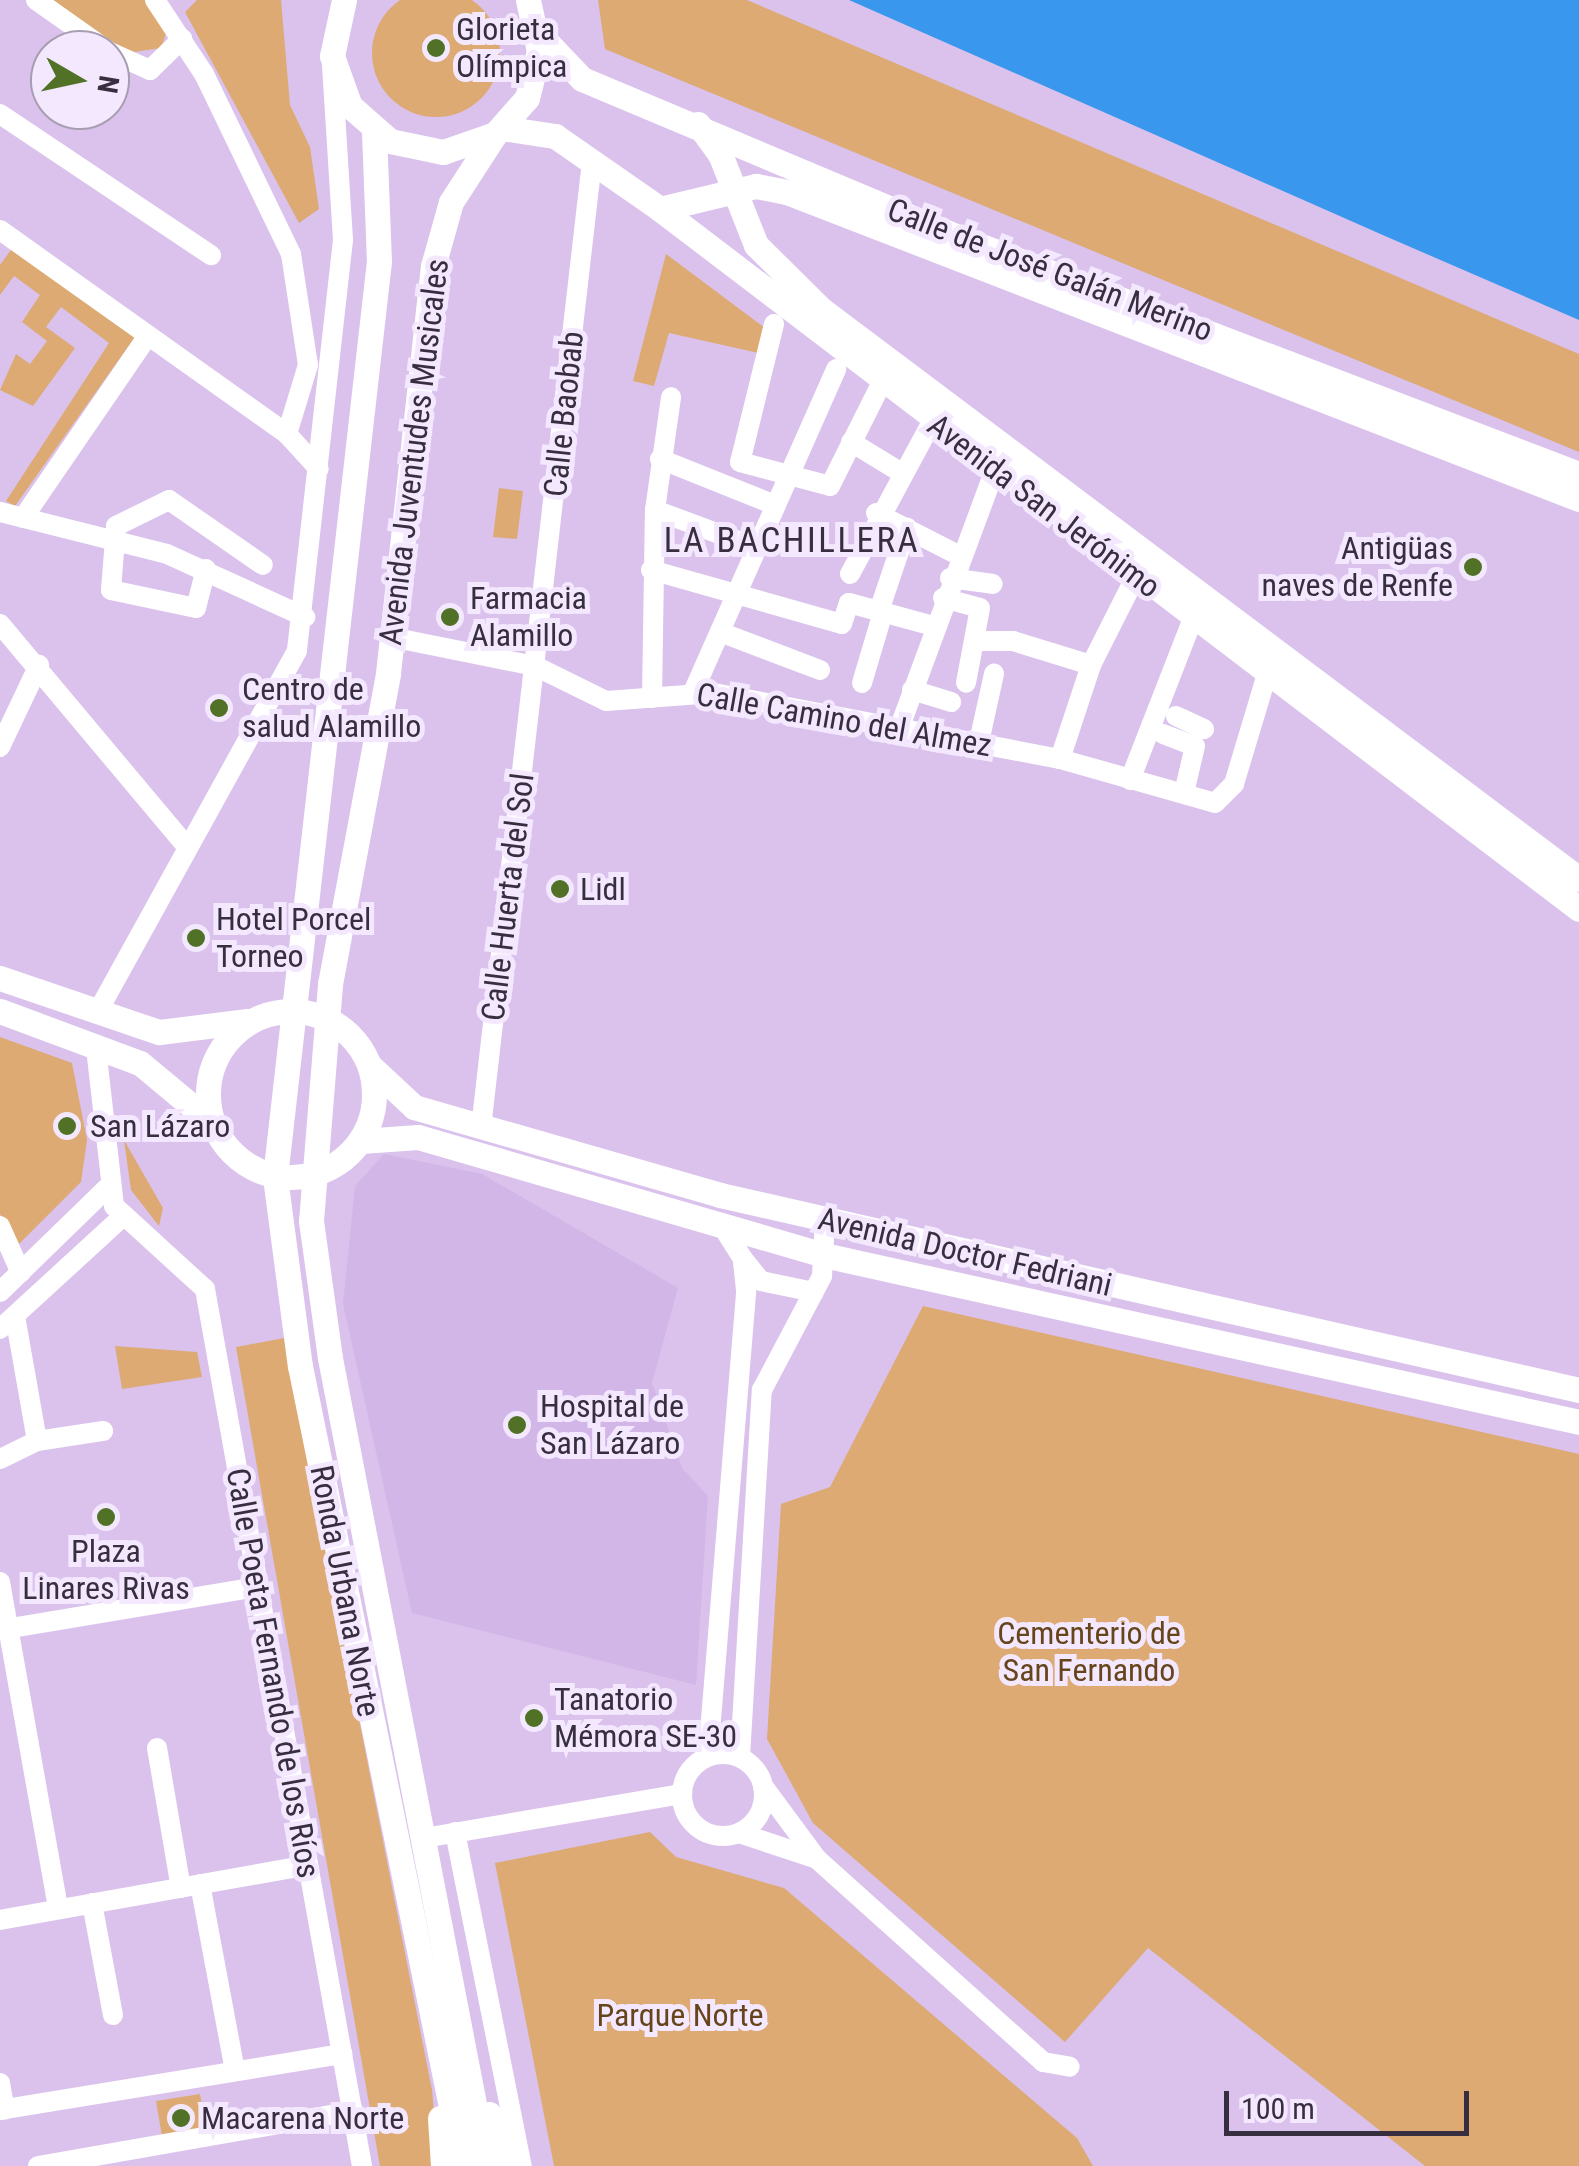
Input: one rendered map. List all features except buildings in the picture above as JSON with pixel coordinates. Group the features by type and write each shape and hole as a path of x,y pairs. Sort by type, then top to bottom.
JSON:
{"main road":[{"path":"335,6 332,56 341,91 374,132 424,152 498,131 533,84 538,34 528,0"},
{"name":"Calle de José Galán Merino","path":"538,34 582,79 698,124 960,238 1579,474"},
{"name":"Avenida San Jerónimo","path":"698,124 733,189 756,245 822,310 1576,875"},
{"name":"Avenida San Jerónimo","path":"498,131 544,131 660,209 881,384 1579,909"},
{"name":"Avenida Juventudes Musicales","path":"328,1019 392,637 433,266 450,202 498,131"},
{"name":"Avenida Juventudes Musicales","path":"292,1010 379,261 374,132"},
{"name":"Calle de José Galán Merino","path":"660,209 733,189 826,204 1579,499"},
{"path":"0,978 160,1032 252,1020 292,1010 328,1019"},
{"path":"0,1010 167,1080 214,1126 242,1162 275,1176 312,1176 360,1141 373,1112 371,1067"},
{"name":"Ronda Urbana Norte","path":"292,1010 275,1176 300,1366 447,2031 486,2166"},
{"name":"Ronda Urbana Norte","path":"328,1019 312,1176 330,1358 424,1838 464,2166"},
{"name":"Avenida Doctor Fedriani","path":"328,1019 414,1107 481,1128 826,1221 1579,1390"},
{"path":"214,1126 208,1097 215,1059 252,1020"},
{"name":"Avenida Doctor Fedriani","path":"360,1141 418,1137 828,1256 1579,1422"},
{"path":"443,2166 447,2031"},
{"path":"447,2031 507,2166"}],"street":[{"path":"36,0 78,30"},
{"path":"154,0 182,39 292,254 308,338 287,434"},
{"path":"130,61 150,70 182,39"},
{"path":"97,1013 297,650 305,617 336,318 343,209 332,56"},
{"path":"0,114 211,255"},
{"name":"Calle Baobab","path":"536,666 592,162"},
{"path":"3,238 287,434 319,469"},
{"path":"308,338 336,318"},
{"path":"774,324 740,462 830,486 881,384"},
{"path":"23,518 148,337"},
{"path":"694,690 770,503 787,477 836,369"},
{"path":"652,698 655,510 671,397"},
{"path":"850,574 876,513 932,422"},
{"path":"851,442 902,473"},
{"path":"661,450 770,503"},
{"path":"899,729 958,555 995,470"},
{"path":"206,568 196,608 110,590 120,540 116,526 126,516 170,500 263,565"},
{"path":"655,510 754,548"},
{"path":"0,512 120,540 206,568 305,617"},
{"path":"876,513 958,555"},
{"path":"862,683 907,528"},
{"path":"652,570 842,624 849,603 934,626"},
{"path":"1060,759 1091,665 1137,574"},
{"path":"950,578 993,584"},
{"path":"943,598 980,608 966,684"},
{"path":"1130,780 1192,618"},
{"path":"0,624 186,846"},
{"path":"720,632 820,670"},
{"name":"Calle Camino del Almez","path":"392,637 536,666 606,701 694,690 1060,759 1215,802 1234,784 1267,674"},
{"path":"974,641 1012,641 1091,665"},
{"path":"0,747 39,666"},
{"name":"Calle Huerta del Sol","path":"481,1128 536,666"},
{"path":"979,742 994,674"},
{"path":"912,690 951,702"},
{"path":"1182,729 1195,746 1184,794"},
{"path":"37,1441 7,1323 120,1218 107,1188 96,1048"},
{"path":"0,1292 107,1188"},
{"name":"Calle Poeta Fernando de los Ríos","path":"120,1218 205,1288 362,2166"},
{"path":"826,1221 828,1256 814,1292 762,1390 740,1757 816,1859 1043,2062 1070,2067"},
{"path":"721,1224 761,1281 814,1292"},
{"path":"0,1226 21,1272"},
{"path":"424,1838 682,1794 708,1756 742,1358 743,1260"},
{"path":"742,1358 762,1390"},
{"path":"0,1459 37,1441 103,1430"},
{"path":"0,1582 4,1630 58,1910"},
{"path":"4,1630 258,1587"},
{"path":"157,1748 235,2072"},
{"path":"708,1756 740,1757"},
{"path":"739,1833 760,1814 764,1786"},
{"path":"682,1794 700,1829 739,1833 816,1859"},
{"path":"455,1832 522,2166"},
{"path":"0,1920 308,1865"},
{"path":"92,1903 112,2015"},
{"path":"0,2084 2,2110 342,2054"},
{"path":"38,2166 353,2111"}],"shaded area":[{"name":"Hospital de San Lázaro","path":"384,1154 482,1174 678,1288 652,1383 682,1468 708,1496 696,1685 412,1613 343,1304 355,1186"}],"green space":[{"path":"436,-11 461,-6 481,8 495,28 500,53 495,78 481,98 461,112 436,117 411,112 391,98 377,78 372,53 377,28 391,8 411,-6"},
{"path":"52,0 145,0 166,34 161,48 130,53 130,30 94,30"},
{"path":"197,0 281,0 290,105 310,147 319,209 299,223 185,12"},
{"path":"598,0 747,0 1579,354 1579,452 605,49"},
{"path":"13,247 135,337 15,506 6,501 109,343 61,307 46,327 75,348 33,406 0,390 16,354 30,364 47,341 22,322 40,295 14,276 0,295 0,265"},
{"path":"666,254 769,331 763,354 669,333 654,386 633,381"},
{"path":"499,488 523,491 517,539 493,537"},
{"path":"0,1037 72,1063 87,1140 81,1182 17,1246 0,1214"},
{"path":"124,1140 163,1208 159,1226 131,1190"},
{"name":"Cementerio de San Fernando","path":"923,1306 1579,1454 1579,2166 1425,2166 1148,1948 1065,2042 813,1823 767,1739 781,1504 830,1487"},
{"path":"284,1338 432,2090 439,2166 380,2166 236,1347"},
{"path":"115,1346 197,1352 202,1377 122,1389"},
{"name":"Parque Norte","path":"650,1832 676,1857 784,1888 1077,2138 1093,2166 554,2166 495,1863"},
{"name":"Macarena Norte","path":"200,2094 207,2135 163,2142 156,2101"}],"water":[{"path":"849,0 1579,0 1579,320 1385,236"}],"place":[{"name":"Glorieta Olímpica","path":"436,48"},
{"name":"Antigüas naves de Renfe","path":"1473,567"},
{"name":"Farmacia Alamillo","path":"450,617"},
{"name":"Centro de salud Alamillo","path":"219,708"},
{"name":"Lidl","path":"560,889"},
{"name":"Hotel Porcel Torneo","path":"196,938"},
{"name":"San Lázaro","path":"67,1126"},
{"name":"Hospital de San Lázaro","path":"517,1425"},
{"name":"Plaza Linares Rivas","path":"106,1517"},
{"name":"Tanatorio Mémora SE-30","path":"534,1718"},
{"name":"Macarena Norte","path":"181,2118"}],"district":[{"name":"LA BACHILLERA","path":"792,541"}]}
